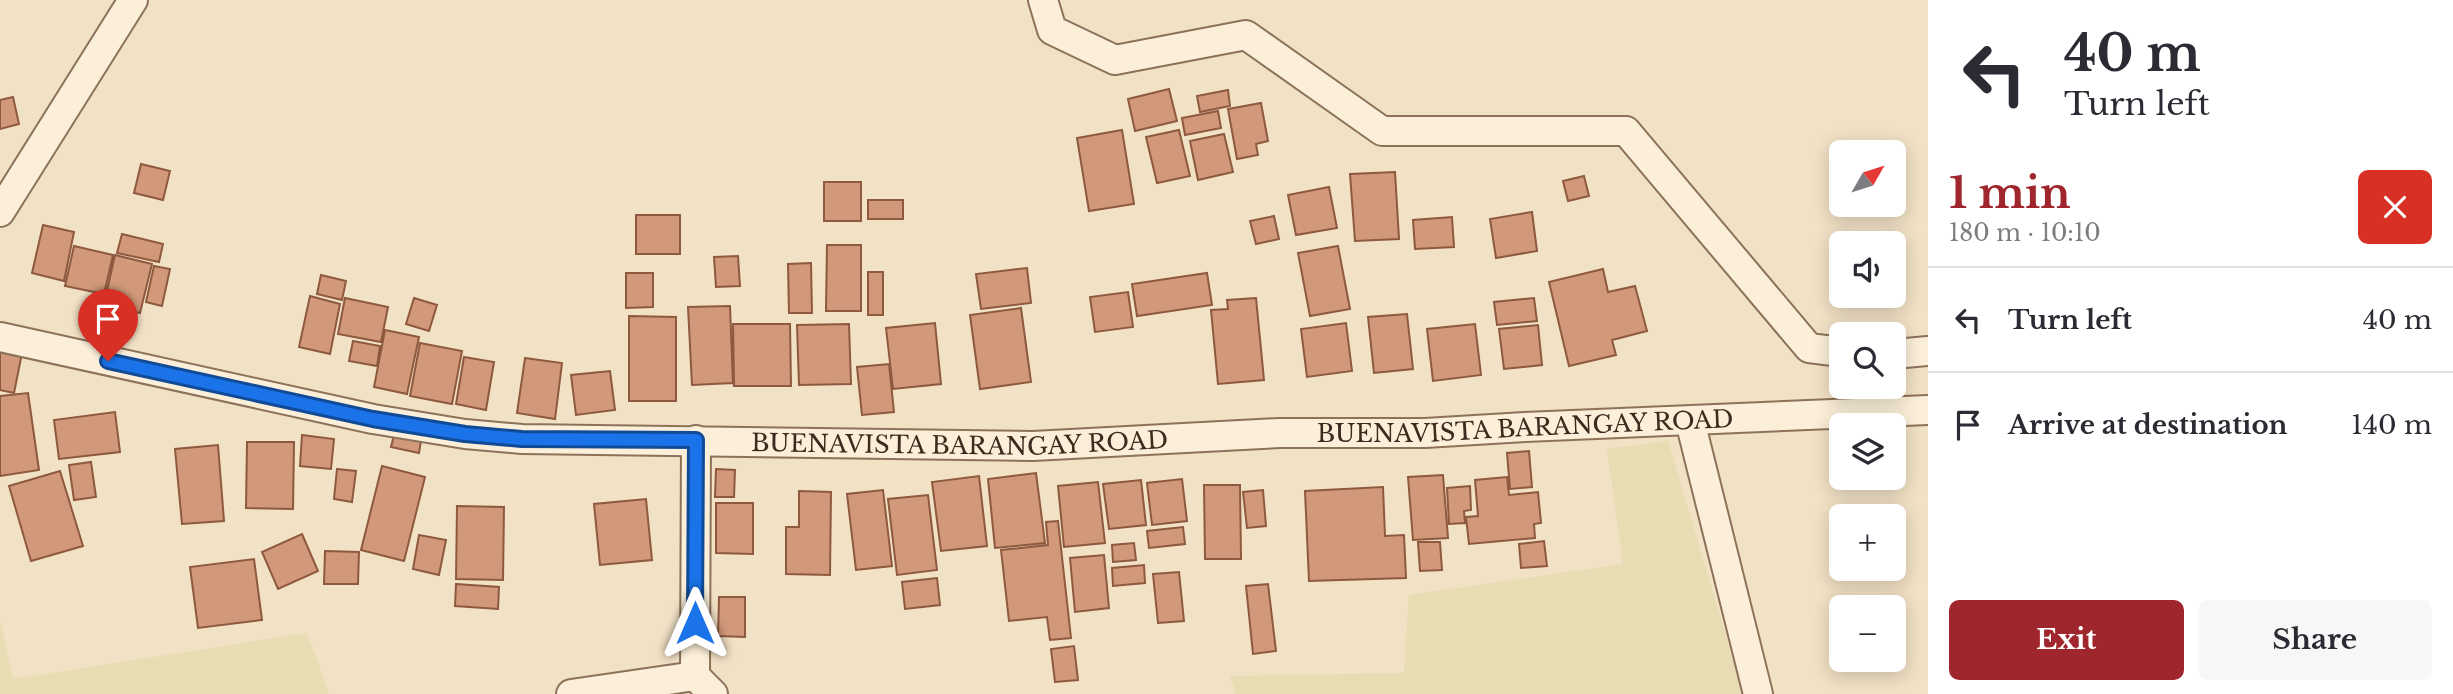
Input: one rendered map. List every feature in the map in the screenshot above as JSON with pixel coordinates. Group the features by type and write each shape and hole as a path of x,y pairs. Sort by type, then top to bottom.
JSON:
{"street":[{"path":"0,212 133,0"},
{"path":"1043,0 1052,30 1115,60 1246,35 1382,131 1626,131 1809,348 1829,350"},
{"name":"BUENAVISTA BARANGAY ROAD","path":"0,337 373,419 465,434 522,439 1033,446 1279,433 1424,433 1928,410"},
{"path":"1906,353 1928,351"},
{"path":"1690,421 1758,694"},
{"path":"571,694 704,685 696,440"}],"shaded area":[{"path":"1668,441 1743,694 1236,694 1230,676 1404,673 1409,595 1623,564 1607,449"},
{"path":"0,620 13,679 307,633 329,694 0,694"}],"building":[{"path":"1169,89 1177,121 1135,131 1128,99"},
{"path":"1228,90 1230,106 1200,112 1197,96"},
{"path":"13,97 19,124 0,129 0,100"},
{"path":"1261,103 1268,141 1256,144 1258,155 1237,159 1228,109"},
{"path":"1218,111 1221,128 1185,135 1182,118"},
{"path":"1122,130 1134,204 1089,211 1077,138"},
{"path":"1179,130 1190,176 1157,183 1146,137"},
{"path":"1224,134 1233,172 1198,180 1190,141"},
{"path":"141,164 170,171 163,200 134,193"},
{"path":"1395,172 1399,239 1355,241 1350,174"},
{"path":"1584,176 1589,196 1568,201 1563,181"},
{"path":"824,182 861,182 861,221 824,221"},
{"path":"1329,187 1337,228 1296,235 1288,195"},
{"path":"868,200 903,200 903,219 868,219"},
{"path":"1532,212 1537,251 1496,258 1490,219"},
{"path":"636,215 680,215 680,254 636,254"},
{"path":"1274,216 1279,239 1256,244 1250,221"},
{"path":"1452,217 1454,247 1415,249 1413,220"},
{"path":"43,225 74,232 64,281 32,273"},
{"path":"122,234 163,244 159,262 117,253"},
{"path":"827,245 861,245 861,311 826,311"},
{"path":"74,246 113,255 104,294 65,286"},
{"path":"1338,246 1350,309 1310,316 1298,253"},
{"path":"115,255 152,264 140,313 104,304"},
{"path":"738,256 740,286 716,287 714,257"},
{"path":"811,263 812,313 789,313 788,264"},
{"path":"154,266 170,269 162,306 146,302"},
{"path":"1027,268 1031,303 981,309 976,274"},
{"path":"1603,269 1608,292 1635,286 1647,331 1612,340 1616,355 1569,366 1549,282"},
{"path":"868,272 883,272 883,315 868,315"},
{"path":"626,273 653,273 653,307 626,308"},
{"path":"1207,273 1212,305 1137,316 1132,284"},
{"path":"321,275 346,281 342,300 317,294"},
{"path":"1128,292 1133,327 1095,332 1090,297"},
{"path":"310,296 340,304 330,354 299,347"},
{"path":"345,298 388,307 381,342 338,334"},
{"path":"414,298 437,305 429,331 406,324"},
{"path":"1256,298 1264,380 1218,384 1211,310 1228,309 1227,300"},
{"path":"1534,298 1537,321 1497,325 1494,302"},
{"path":"730,306 733,383 692,385 688,307"},
{"path":"1021,308 1031,382 980,389 970,315"},
{"path":"1407,314 1413,369 1374,373 1368,317"},
{"path":"629,316 676,317 676,401 629,401"},
{"path":"935,323 941,384 893,389 886,328"},
{"path":"1346,323 1352,371 1307,377 1301,329"},
{"path":"733,324 790,324 791,386 734,386"},
{"path":"849,324 851,384 799,385 797,325"},
{"path":"1475,324 1481,375 1433,381 1427,329"},
{"path":"1538,325 1542,365 1504,369 1499,329"},
{"path":"385,330 419,337 407,394 374,387"},
{"path":"353,341 380,346 377,366 349,361"},
{"path":"420,343 462,351 452,404 410,396"},
{"path":"0,348 22,353 14,393 0,390"},
{"path":"464,357 494,362 486,410 456,404"},
{"path":"525,358 562,363 555,419 517,413"},
{"path":"889,364 894,412 862,415 857,367"},
{"path":"610,371 615,410 576,415 571,375"},
{"path":"28,393 39,470 0,476 0,396"},
{"path":"115,412 120,452 59,459 54,420"},
{"path":"302,435 334,439 331,469 300,466"},
{"path":"394,435 421,441 419,453 391,447"},
{"path":"247,442 294,442 293,509 246,508"},
{"path":"218,445 224,521 182,524 175,449"},
{"path":"1529,451 1532,487 1510,489 1507,453"},
{"path":"91,462 96,497 74,500 69,465"},
{"path":"382,466 425,477 404,561 361,550"},
{"path":"337,469 356,471 352,502 334,499"},
{"path":"716,469 735,470 734,497 715,497"},
{"path":"60,471 83,546 31,561 9,486"},
{"path":"1036,473 1045,543 995,548 988,479"},
{"path":"1443,475 1448,538 1413,540 1408,477"},
{"path":"979,476 987,546 941,551 932,482"},
{"path":"1507,477 1509,495 1538,492 1541,523 1534,524 1535,538 1469,544 1466,517 1478,516 1475,480"},
{"path":"1182,479 1187,521 1152,525 1147,483"},
{"path":"1141,480 1146,525 1109,529 1103,484"},
{"path":"1098,482 1105,543 1064,547 1058,486"},
{"path":"1204,485 1240,485 1241,559 1205,559"},
{"path":"1470,486 1471,510 1464,511 1465,523 1449,524 1447,488"},
{"path":"1383,487 1385,536 1404,535 1406,578 1309,581 1305,491"},
{"path":"883,490 892,566 856,570 847,494"},
{"path":"1263,490 1266,526 1247,528 1243,492"},
{"path":"799,491 831,492 830,575 786,574 786,527 799,527"},
{"path":"928,495 937,570 897,575 888,499"},
{"path":"646,499 652,560 600,565 594,504"},
{"path":"716,503 753,503 753,554 716,553"},
{"path":"457,506 504,507 503,580 456,579"},
{"path":"1058,521 1071,638 1050,640 1047,617 1009,621 1001,550 1048,545 1046,522"},
{"path":"1183,527 1185,544 1149,548 1147,531"},
{"path":"302,534 318,571 278,589 262,552"},
{"path":"419,535 446,540 439,575 413,569"},
{"path":"1544,541 1547,566 1521,568 1519,544"},
{"path":"1418,542 1440,542 1442,570 1420,571"},
{"path":"1134,543 1136,560 1113,562 1112,545"},
{"path":"325,551 359,552 358,584 324,584"},
{"path":"1104,555 1109,608 1075,612 1070,558"},
{"path":"254,559 262,620 198,628 190,567"},
{"path":"1144,565 1145,583 1113,586 1112,568"},
{"path":"1179,572 1184,621 1158,623 1153,574"},
{"path":"937,578 940,605 905,609 902,582"},
{"path":"456,584 499,587 498,609 455,606"},
{"path":"1268,584 1276,651 1253,654 1246,586"},
{"path":"719,597 745,597 745,637 718,636"},
{"path":"1074,646 1078,680 1055,682 1051,649"}],"route":[{"path":"108,361 373,419 465,434 522,439 696,440 695,623"}]}
